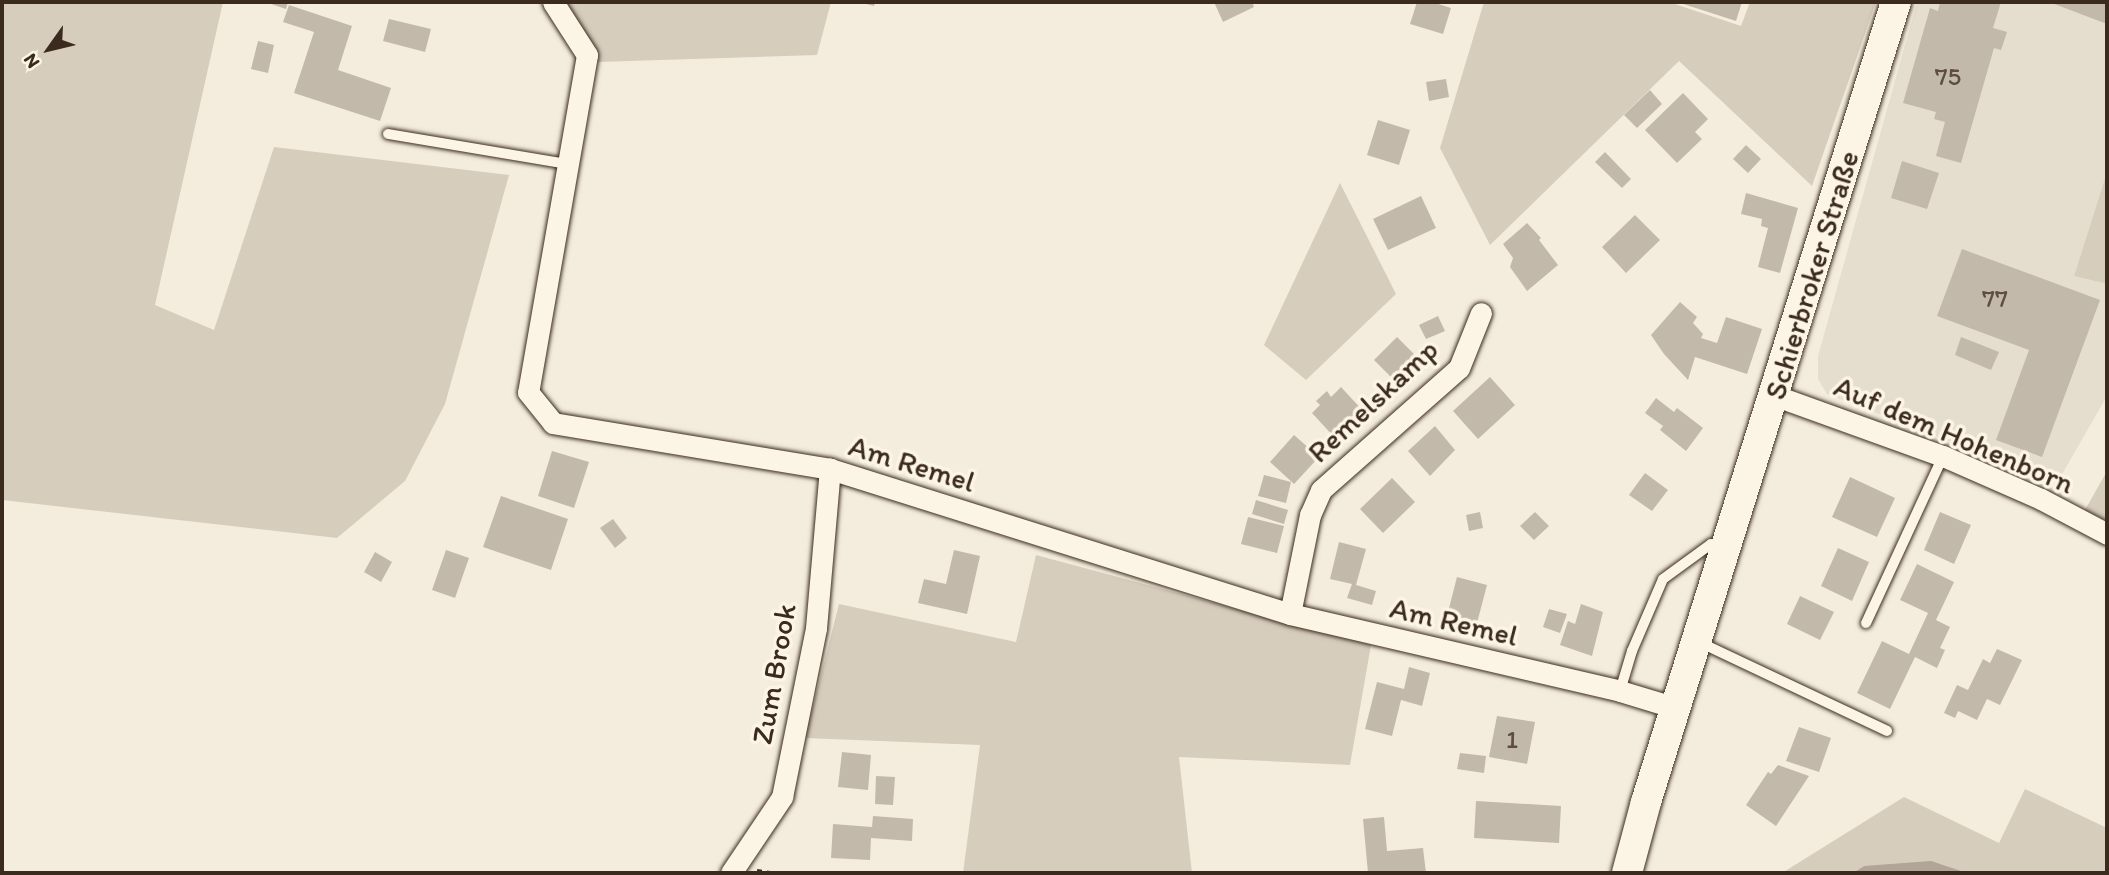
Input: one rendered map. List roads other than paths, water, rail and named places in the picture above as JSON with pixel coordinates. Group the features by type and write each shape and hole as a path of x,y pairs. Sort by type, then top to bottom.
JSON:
{"main road":[{"name":"Schierbroker Straße","path":"1627,873 1896,2"}],"street":[{"name":"Am Remel","path":"553,2 587,55 528,392 553,423 830,469 1290,614 1619,691 1676,708"},
{"name":"Remelskamp","path":"1290,614 1310,514 1321,490 1459,368 1481,313"},
{"name":"Auf dem Hohenborn","path":"1776,396 1942,456 2041,499 2107,534"},
{"name":"Zum Brook","path":"731,873 782,797 816,628 830,469"}],"lane":[{"path":"388,134 568,164"},
{"path":"1866,623 1942,456"},
{"path":"1619,691 1632,651 1663,579 1712,544 1727,549"},
{"path":"1699,642 1887,731"}]}
